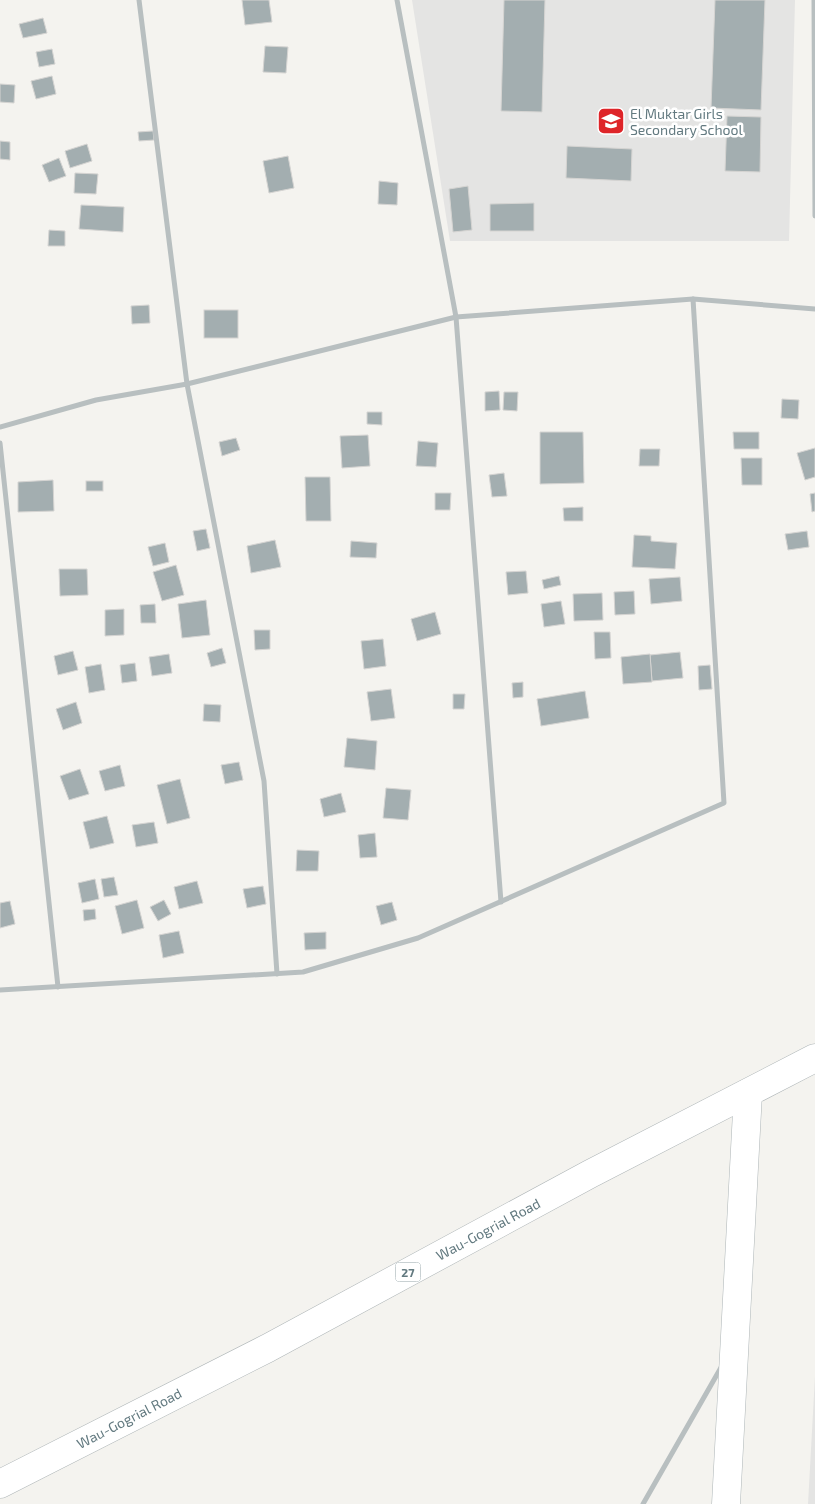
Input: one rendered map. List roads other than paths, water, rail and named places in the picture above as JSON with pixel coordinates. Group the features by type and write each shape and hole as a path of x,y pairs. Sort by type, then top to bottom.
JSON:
{"main road":[{"name":"Wau-Gogrial Road","path":"0,1484 277,1343 590,1174 815,1058"},
{"path":"726,1504 729,1352 748,1093"}],"street":[{"path":"139,0 187,384 264,781 277,974"},
{"path":"397,0 456,317 501,902"},
{"path":"814,0 815,216"},
{"path":"0,427 96,400 187,384 456,317 693,299 815,309"},
{"path":"0,990 303,972 418,938 724,803 693,299"},
{"path":"0,443 58,987"},
{"path":"643,1504 729,1352"}],"place":[{"name":"El Muktar Girls Secondary School","path":"611,121"}]}
